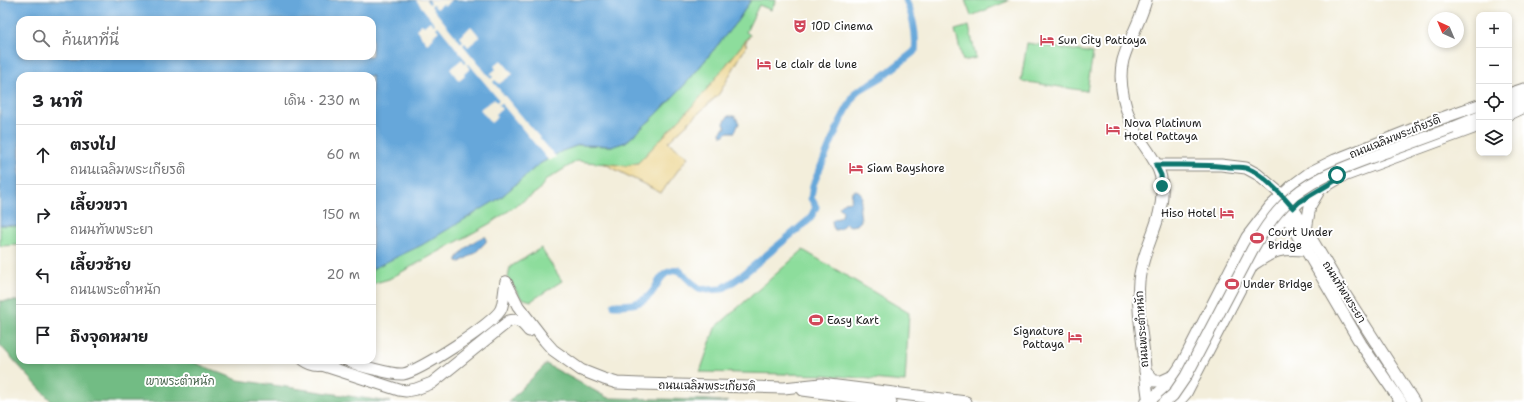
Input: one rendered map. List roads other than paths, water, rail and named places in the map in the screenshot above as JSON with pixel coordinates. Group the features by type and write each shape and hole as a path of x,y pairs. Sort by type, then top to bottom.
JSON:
{"main road":[{"name":"ถนนพระตำหนัก","path":"1146,0 1123,60 1122,82 1132,124 1156,165 1162,179 1162,202 1139,281 1141,330 1148,402"},
{"path":"1512,93 1524,89"},
{"path":"1512,104 1524,98"},
{"name":"ถนนเฉลิมพระเกียรติ","path":"1148,402 1174,375 1183,362 1239,252 1254,226 1279,198 1301,178 1335,160 1428,123 1476,106"},
{"path":"1512,113 1524,108"},
{"path":"1165,402 1173,395 1186,376 1252,250 1263,231 1283,206 1303,189 1326,176 1351,165 1476,118"},
{"name":"ถนนเฉลิมพระเกียรติ","path":"1178,402 1186,393 1254,262 1274,230 1289,211 1299,202 1341,177 1476,127"},
{"path":"1335,160 1334,171 1341,177"},
{"name":"ถนนทัพพระยา","path":"1156,165 1246,168 1257,174 1306,230 1323,270 1376,368 1401,402"},
{"path":"1306,230 1310,206 1320,189"},
{"name":"ถนนทัพพระยา","path":"1289,211 1305,250 1323,270 1414,402"},
{"path":"1239,252 1249,251 1253,254 1254,262 1278,250 1305,250"},
{"name":"ถนนเฉลิมพระเกียรติ","path":"361,364 395,374 404,374 416,370 480,330 498,314 502,309 506,282 518,306 545,341 560,356 581,370 617,383 784,388 821,384 966,402"},
{"name":"ถนนเฉลิมพระเกียรติ","path":"310,364 322,365 399,390 406,391 416,389 432,382 502,326 515,319 522,323 564,366 578,374 608,387 630,383"},
{"path":"1183,362 1184,370 1187,372 1193,373 1197,371"},
{"path":"1145,371 1154,381 1162,381 1174,375"},
{"path":"784,388 891,402"},
{"name":"ถนนเฉลิมพระเกียรติ","path":"784,388 816,400 834,402"}],"water":[{"path":"0,0 751,0 738,20 689,80 656,115 626,142 614,146 579,145 562,151 538,165 500,198 422,245 376,267 376,72 16,72 16,226 0,225"},
{"path":"728,116 735,116 739,123 735,132 728,132 722,136 721,132 723,128 726,128 724,123"},
{"path":"856,190 861,193 862,199 860,209 861,221 857,225 850,226 846,223 840,229 835,230 832,221 842,216 843,211 839,207 844,202 851,201 852,192"},
{"path":"483,237 486,237 486,242 475,253 460,262 457,261 459,255 465,249"}],"waterway":[{"path":"614,305 634,304 642,301 650,295 662,277 671,271 679,270 699,288 707,290 722,289 740,277 810,219 816,207 811,198 813,185 839,124 856,92 882,77 915,51 914,25 906,0"}],"place":[{"name":"10D Cinema","path":"800,26"},
{"name":"Sun City Pattaya","path":"1047,40"},
{"name":"Le clair de lune","path":"764,64"},
{"name":"Nova Platinum Hotel Pattaya","path":"1113,129"},
{"name":"Siam Bayshore","path":"856,168"},
{"name":"Hiso Hotel","path":"1227,213"},
{"name":"Court Under Bridge","path":"1257,238"},
{"name":"Under Bridge","path":"1232,284"},
{"name":"Easy Kart","path":"816,320"},
{"name":"Signature Pattaya","path":"1075,337"}],"park label":[{"name":"เขาพระตำหนัก","path":"180,381"}]}
